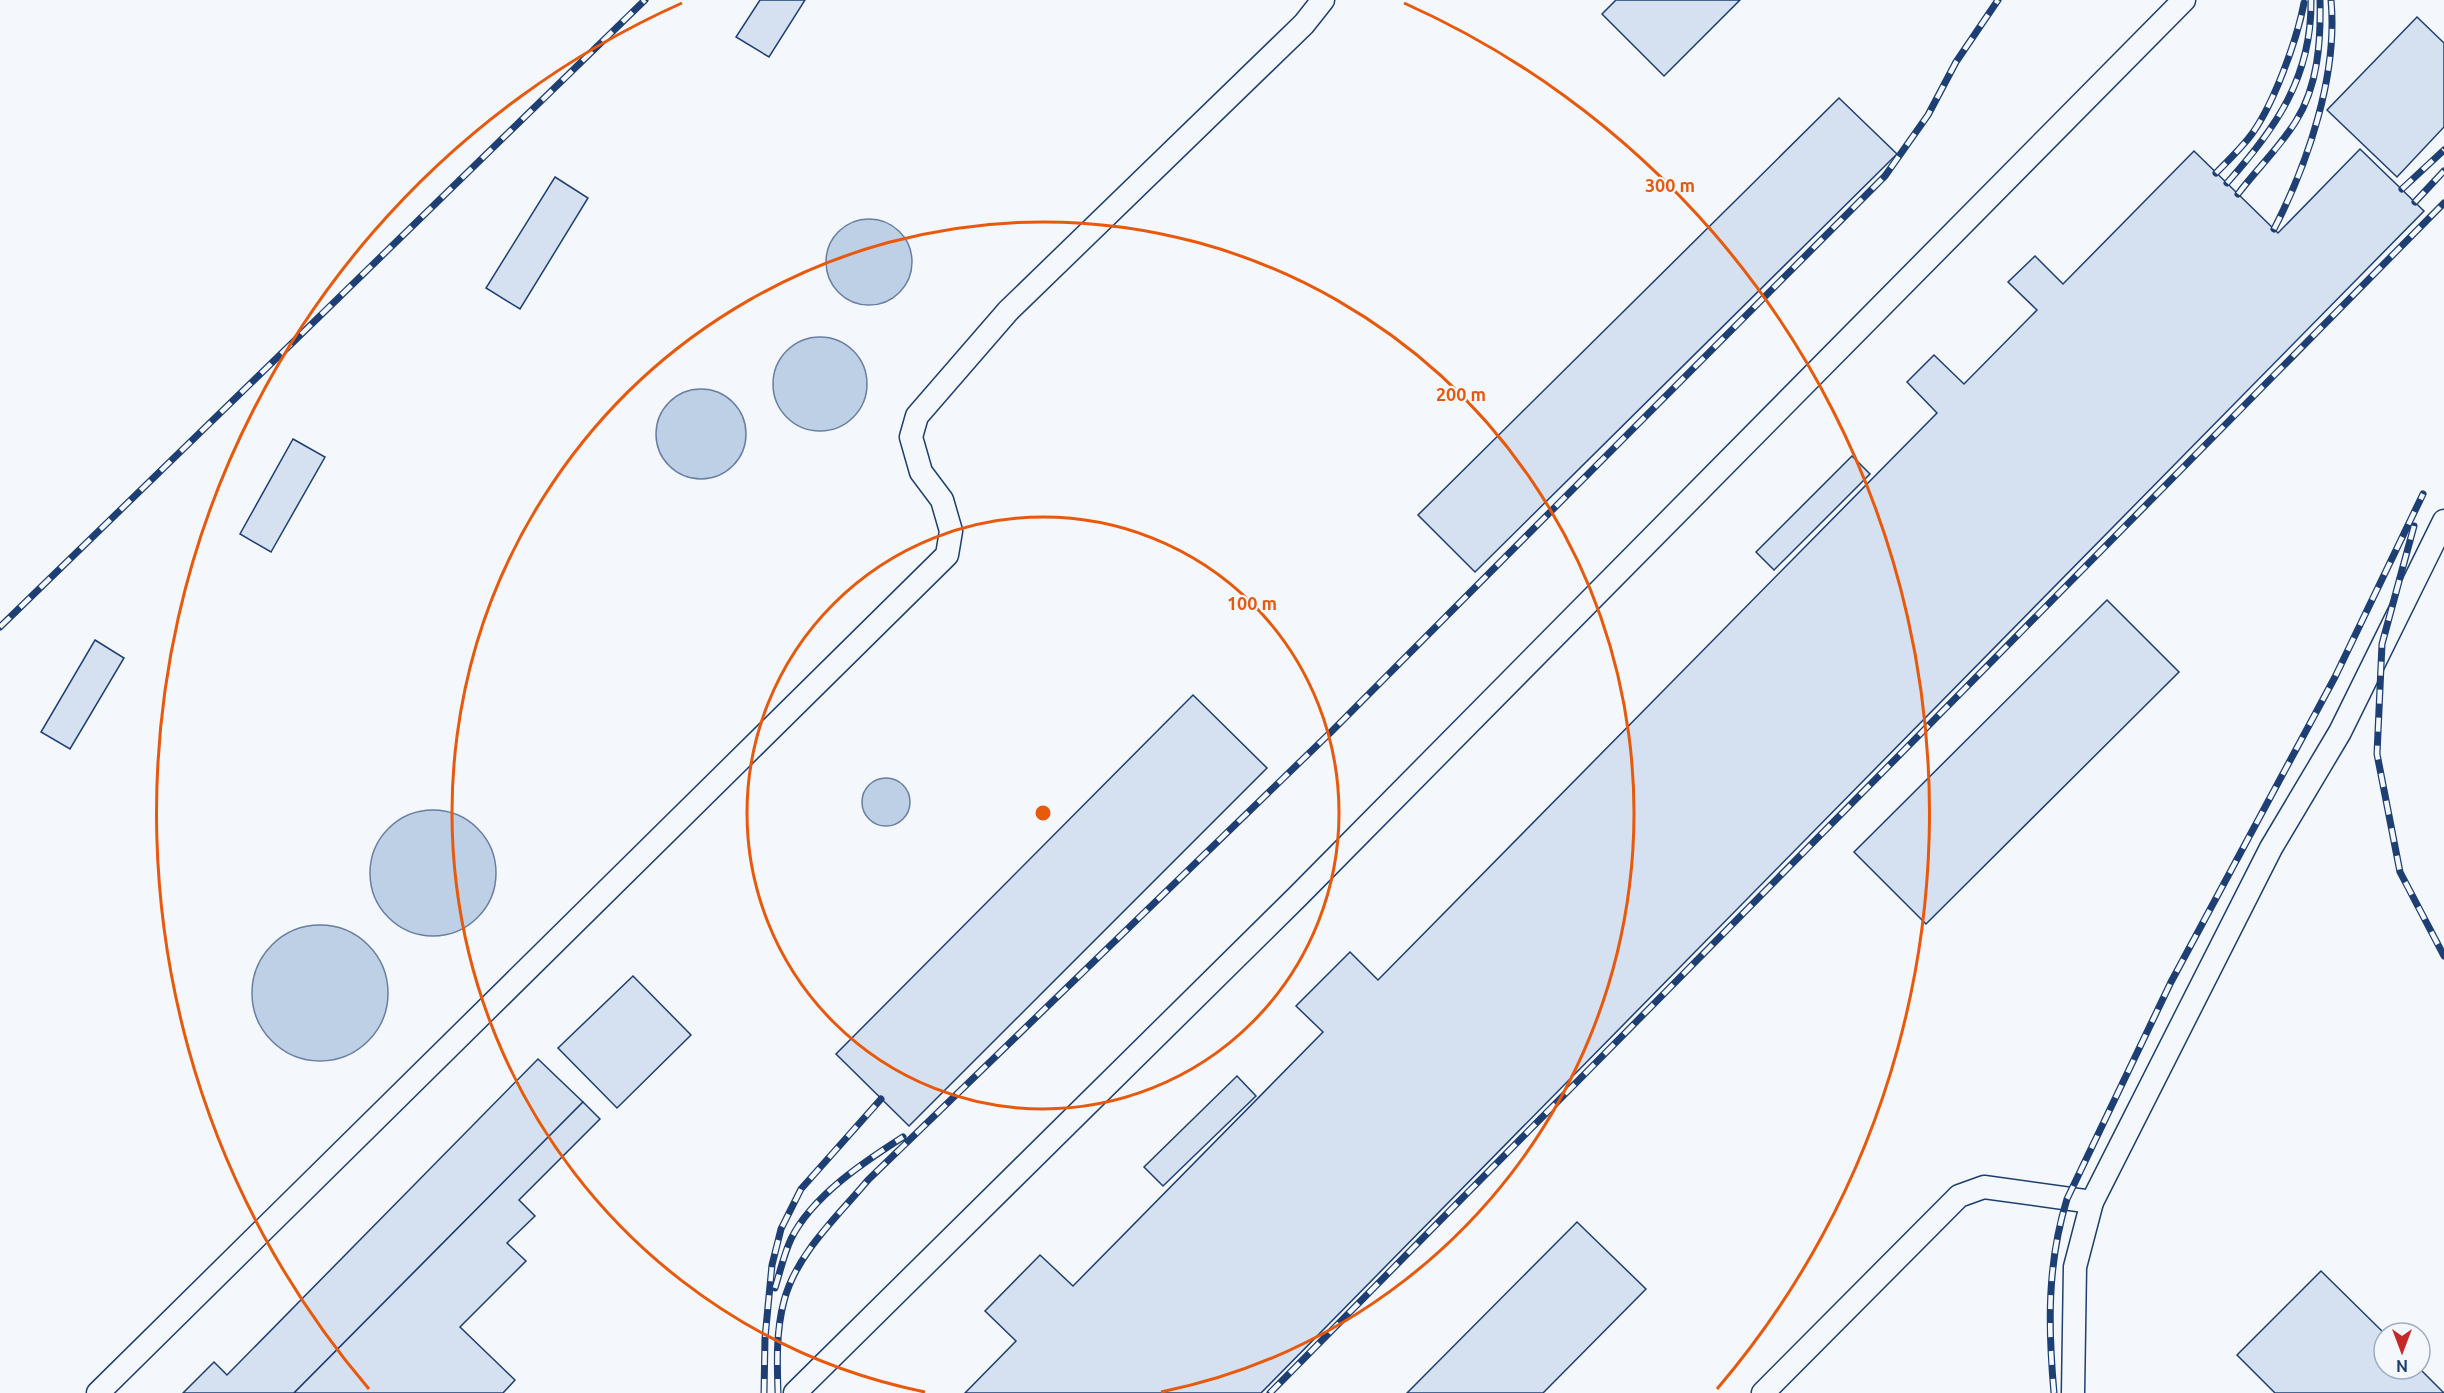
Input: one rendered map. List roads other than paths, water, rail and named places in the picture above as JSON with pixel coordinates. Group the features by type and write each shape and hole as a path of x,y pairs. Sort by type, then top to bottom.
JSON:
{"lane":[{"path":"98,1393 947,555 951,531 942,500 921,472 911,438 917,416 1008,311 1304,24 1323,0"},
{"path":"795,1393 1298,896 2184,0"},
{"path":"2073,1393 2075,1267 2092,1202 2271,848 2340,732 2444,522"},
{"path":"1763,1393 1959,1196 1984,1187 2092,1202"}],"water":[{"path":"869,219 886,222 900,231 909,245 912,262 909,279 900,293 886,302 869,305 852,302 838,293 829,279 826,262 829,245 838,231 852,222"},
{"path":"820,337 838,341 853,351 863,366 867,384 863,402 853,417 838,427 820,431 802,427 787,417 777,402 773,384 777,366 787,351 802,341"},
{"path":"701,389 718,392 733,402 743,417 746,434 743,451 733,466 718,476 701,479 684,476 669,466 659,451 656,434 659,417 669,402 684,392"},
{"path":"881,778 891,778 903,785 910,797 910,807 903,819 891,826 881,826 866,815 862,807 862,797 873,782"},
{"path":"433,810 457,815 478,828 491,849 496,873 491,897 478,918 457,931 433,936 409,931 388,918 375,897 370,873 375,849 388,828 409,815"},
{"path":"320,925 346,931 368,945 382,967 388,993 382,1019 368,1041 346,1055 320,1061 294,1055 272,1041 258,1019 252,993 258,967 272,945 294,931"}],"railway":[{"path":"0,627 645,0"},
{"path":"778,1393 778,1335 784,1301 798,1267 831,1222 868,1180 1332,731 1885,176 1928,115 1956,62 1998,0"},
{"path":"2227,183 2261,142 2288,100 2305,53 2310,28 2311,0"},
{"path":"2238,194 2283,140 2296,121 2309,93 2319,47 2320,0"},
{"path":"2274,229 2298,176 2318,118 2330,58 2331,0"},
{"path":"2216,173 2248,139 2266,111 2290,55 2304,3"},
{"path":"2402,189 2444,150"},
{"path":"2415,202 2444,171"},
{"path":"1270,1393 2444,203"},
{"path":"2054,1393 2051,1295 2056,1247 2067,1199 2171,982 2335,677 2423,494"},
{"path":"2414,526 2382,644 2377,754 2400,872 2444,956"},
{"path":"764,1393 765,1338 772,1265 781,1229 801,1189 881,1099"},
{"path":"775,1288 791,1239 812,1208 840,1181 903,1137"}]}
